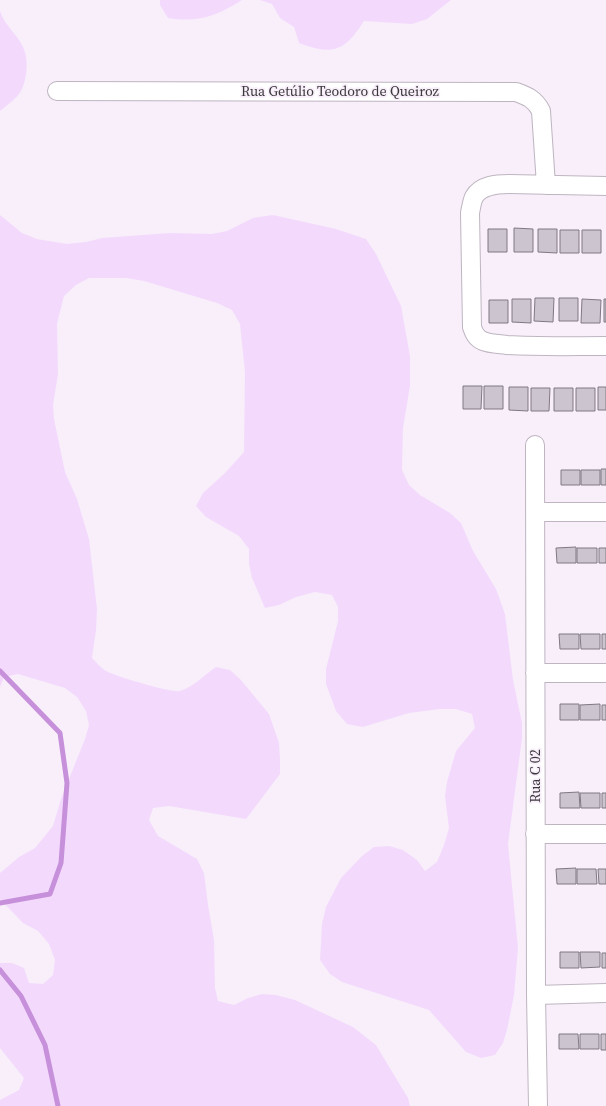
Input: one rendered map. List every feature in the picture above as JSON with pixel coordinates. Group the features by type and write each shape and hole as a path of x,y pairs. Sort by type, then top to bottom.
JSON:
{"street":[{"name":"Rua Getúlio Teodoro de Queiroz","path":"57,91 516,92 529,96 537,103 541,111 546,184"},
{"path":"606,186 546,184 495,185 485,187 474,197 470,213 472,327 474,334 483,341 496,344 521,346 606,346"},
{"name":"Rua C 02","path":"535,445 536,995 538,1106"},
{"path":"535,512 606,512"},
{"path":"535,673 606,673"},
{"path":"536,834 606,834"},
{"path":"536,995 606,993"}],"shaded area":[{"path":"160,0 242,0 216,14 189,20 168,18 160,5"},
{"path":"260,0 451,0 427,19 412,24 364,21 351,39 344,45 329,50 299,43 294,27 280,18 272,4"},
{"path":"0,11 23,47 27,68 24,85 20,92 0,111"},
{"path":"0,215 22,233 37,239 67,244 86,242 102,238 170,233 212,234 227,231 253,218 273,215 336,229 366,239 376,254 401,306 410,356 410,386 403,428 402,470 409,485 420,495 450,513 461,523 473,551 496,589 505,614 513,680 522,723 522,738 508,844 518,948 514,995 507,1030 503,1043 495,1055 481,1058 466,1052 429,1010 342,982 330,974 320,960 322,924 326,907 341,878 362,856 374,847 389,846 403,850 417,860 425,871 437,862 449,828 445,796 447,782 456,751 475,728 472,714 456,709 440,709 409,713 363,727 347,724 336,711 326,684 326,669 338,621 338,607 332,595 315,592 296,597 279,605 265,608 252,578 249,564 249,549 239,536 206,517 196,506 203,493 225,473 244,452 245,372 240,324 232,310 217,303 144,281 126,278 89,278 76,285 64,296 57,324 58,374 53,405 54,419 65,472 77,499 89,539 97,609 92,658 100,667 111,673 143,684 175,691 180,691 190,687 216,667 230,670 241,680 269,714 279,743 280,774 246,819 169,806 153,808 149,820 158,836 197,859 204,873 214,940 215,988 218,1001 234,1005 248,998 262,994 276,995 295,1000 353,1027 376,1045 408,1098 410,1106 0,1106 0,1100 19,1090 24,1078 0,1048 0,963 12,963 24,968 29,983 43,984 53,975 55,960 49,944 38,931 23,923 0,899 0,873 19,857 35,848 53,826 61,799 85,739 89,725 86,711 77,697 65,688 18,674 4,677 0,687"}],"building":[{"path":"514,228 533,229 533,252 514,252"},
{"path":"488,229 507,229 507,252 488,252"},
{"path":"538,229 557,229 557,253 538,252"},
{"path":"560,230 579,230 579,253 560,253"},
{"path":"582,230 601,230 601,253 582,253"},
{"path":"535,298 554,298 553,322 534,321"},
{"path":"559,298 578,298 578,321 559,321"},
{"path":"512,299 531,299 531,323 512,322"},
{"path":"582,299 601,300 600,323 581,323"},
{"path":"604,299 606,299 606,322 604,322"},
{"path":"489,300 508,300 508,323 489,323"},
{"path":"463,386 482,386 481,409 463,409"},
{"path":"484,386 503,386 503,409 484,409"},
{"path":"509,387 528,387 528,411 509,410"},
{"path":"598,387 606,387 606,410 598,410"},
{"path":"531,388 550,388 549,411 531,411"},
{"path":"554,388 573,388 573,411 554,411"},
{"path":"576,388 595,388 595,411 576,411"},
{"path":"601,469 606,469 606,485 601,485"},
{"path":"561,470 580,470 580,485 561,485"},
{"path":"581,470 600,470 600,485 581,485"},
{"path":"576,547 576,563 557,563 556,548"},
{"path":"577,548 597,548 597,563 577,563"},
{"path":"599,548 606,548 606,563 599,563"},
{"path":"559,634 579,634 579,649 560,649"},
{"path":"580,634 600,634 600,649 581,649"},
{"path":"602,634 606,634 606,649 602,649"},
{"path":"560,704 579,704 579,720 560,720"},
{"path":"600,704 600,720 580,720 580,705"},
{"path":"602,705 606,705 606,720 602,720"},
{"path":"579,792 580,808 560,808 560,793"},
{"path":"580,793 600,793 600,808 581,808"},
{"path":"602,793 606,793 606,808 602,808"},
{"path":"576,868 576,884 557,884 556,869"},
{"path":"577,869 596,869 597,884 577,884"},
{"path":"598,869 606,869 606,884 599,884"},
{"path":"560,952 579,952 579,968 560,968"},
{"path":"580,952 600,952 600,967 581,968"},
{"path":"602,953 606,953 606,968 602,968"},
{"path":"559,1034 578,1034 579,1049 559,1049"},
{"path":"580,1034 599,1034 599,1049 580,1049"},
{"path":"601,1034 606,1034 606,1050 601,1050"}],"waterway":[{"path":"0,671 60,733 67,783 61,863 50,894 0,903"},
{"path":"0,970 21,996 45,1045 58,1106"}]}
